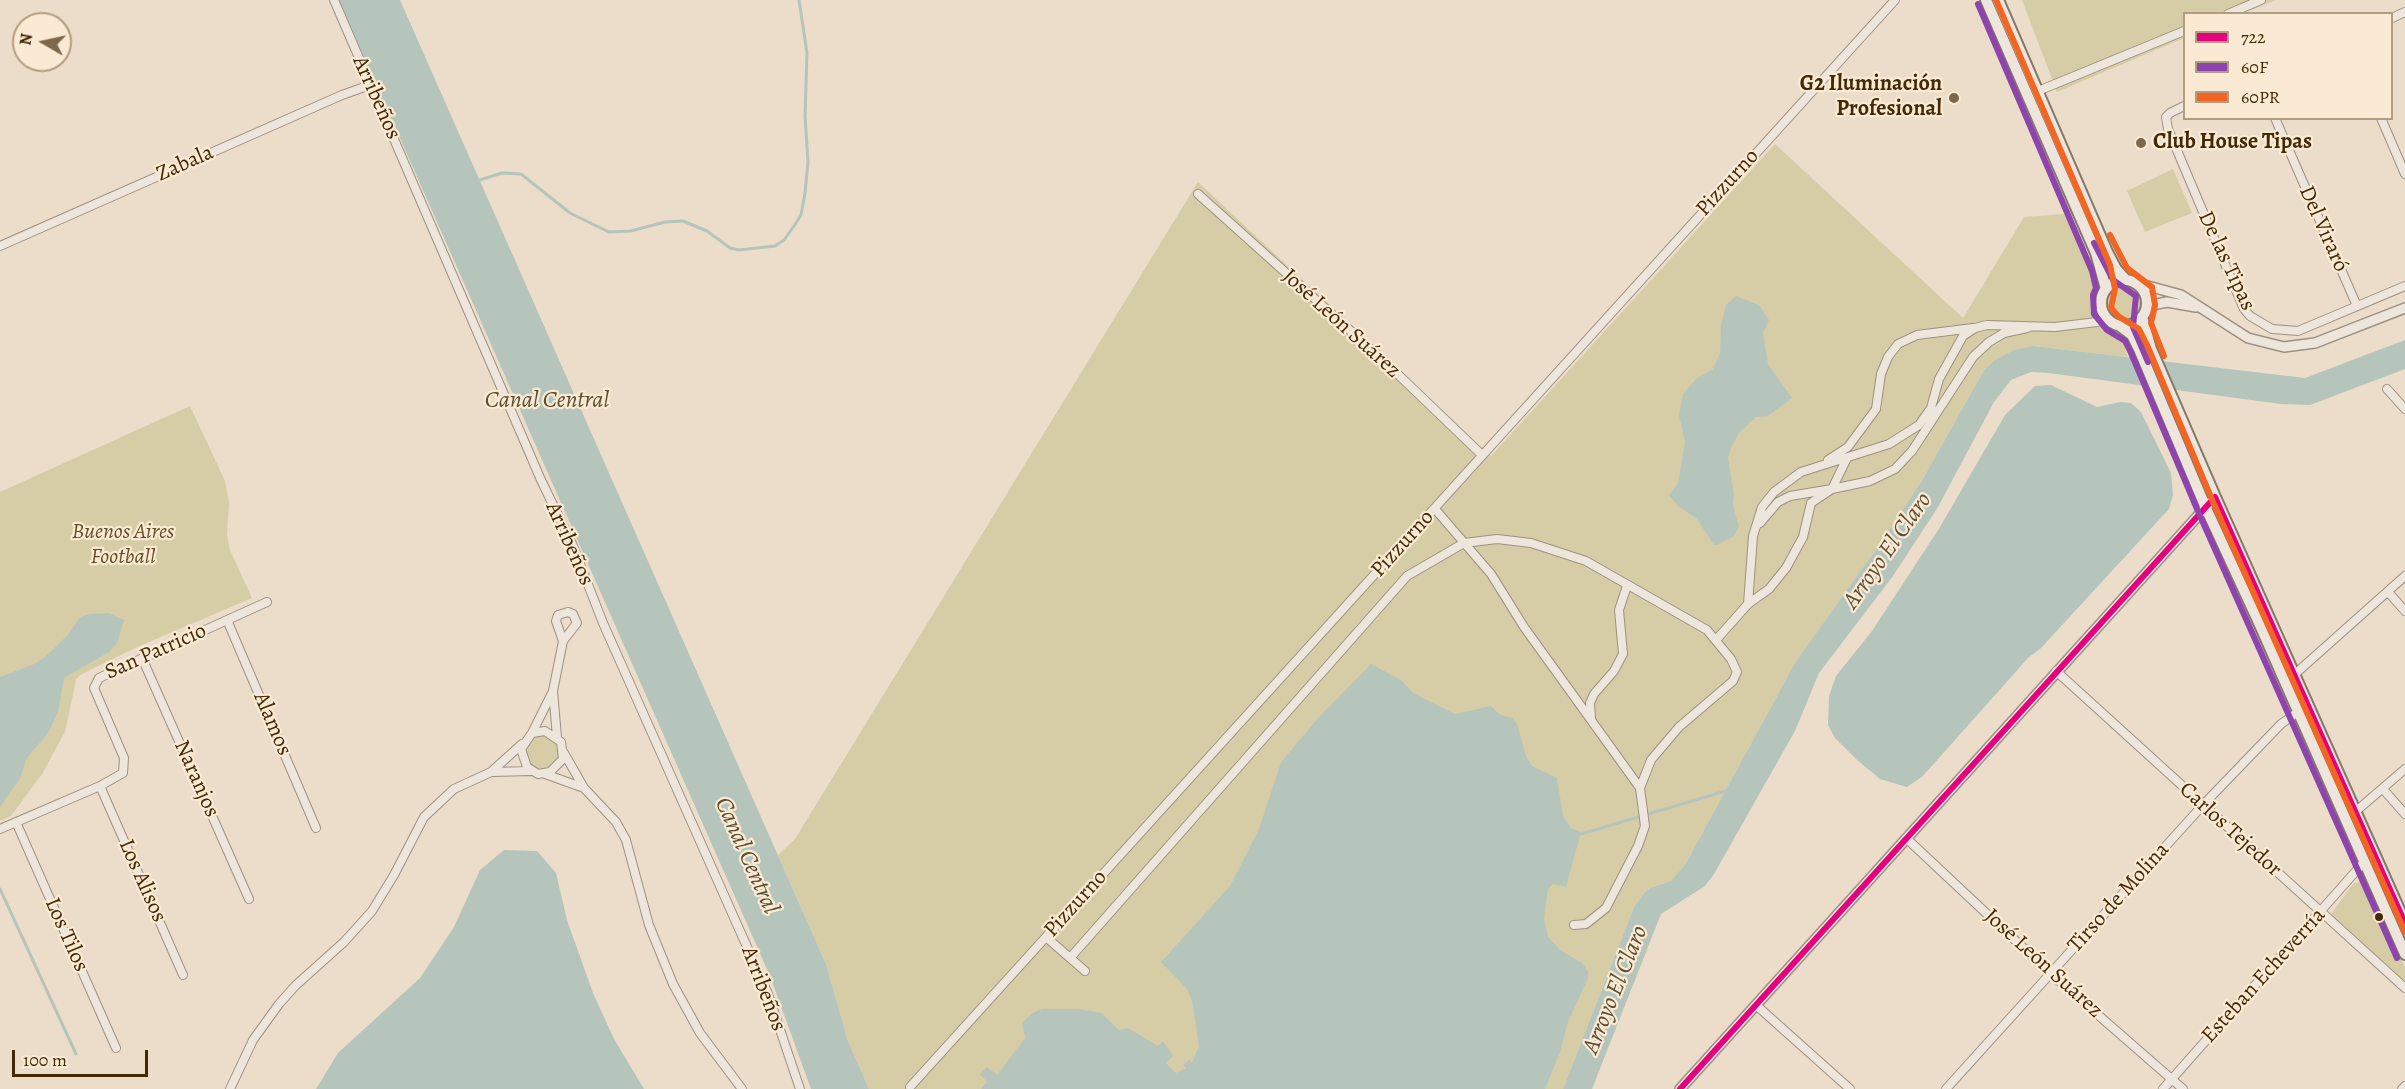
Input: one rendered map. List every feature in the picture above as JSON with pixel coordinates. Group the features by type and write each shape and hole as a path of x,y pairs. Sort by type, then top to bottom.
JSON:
{"main road":[{"path":"1986,0 2096,253 2106,289"},
{"path":"1998,0 2107,252 2130,281 2144,291 2146,298 2143,315 2151,349 2405,922"},
{"path":"2130,281 2118,280 2106,289 2101,303 2106,318 2132,335 2139,349 2205,506 2405,954"},
{"path":"2120,326 2128,326 2143,315"}],"street":[{"name":"Arribeños","path":"334,0 541,480 573,546 603,623 768,994 800,1089"},
{"name":"Pizzurno","path":"910,1087 1894,0"},
{"path":"2233,12 2261,0"},
{"path":"2038,91 2183,31"},
{"name":"Zabala","path":"0,246 342,95 370,85"},
{"name":"De las Tipas","path":"2183,107 2166,117 2168,129 2244,309 2250,316 2272,329 2298,331 2405,286"},
{"name":"Del Viraró","path":"2276,120 2357,306"},
{"path":"2382,120 2405,174"},
{"name":"José León Suárez","path":"1198,194 1383,360 1482,455"},
{"path":"2130,281 2181,295 2198,308 2258,342 2291,347 2315,343 2405,308"},
{"path":"2143,315 2152,305 2166,302 2198,308"},
{"path":"1823,464 1848,447 1876,410 1881,374 1888,357 1898,344 1917,335 1987,325 2055,327 2097,322 2106,318"},
{"path":"1753,536 1765,515 1778,502 1790,496 1870,481 1895,470 1912,451 1973,357 1989,342 2004,333 2036,326"},
{"path":"1748,604 1751,594 1749,572 1753,536 1762,507 1774,492 1801,472 1889,444 1919,426 1931,408 1939,379 1952,351 1963,336 1975,328"},
{"path":"2387,388 2405,409"},
{"path":"1716,640 1748,604 1769,589 1786,568 1803,537 1811,503 1832,489 1847,458"},
{"path":"1680,1089 2215,497"},
{"path":"1435,509 1491,574 1524,627 1640,788 1644,822 1638,846 1606,908 1586,924 1574,925"},
{"path":"1070,958 1407,576 1464,543 1497,539 1531,543 1586,561 1707,630 1731,659 1737,672 1733,681 1679,727 1651,760 1640,788"},
{"path":"2295,674 2405,576"},
{"path":"1591,720 1590,703 1594,694 1614,671 1623,654 1619,610 1627,586"},
{"path":"2388,592 2405,611"},
{"name":"San Patricio","path":"0,829 120,776 125,763 95,691 94,684 101,676 267,602"},
{"name":"Alamos","path":"227,620 316,828"},
{"path":"230,1089 253,1040 279,1004 295,986 344,942 377,903 424,817 449,793 491,772 532,733 553,691 563,640"},
{"name":"Naranjos","path":"142,658 249,900"},
{"name":"Carlos Tejedor","path":"2056,671 2405,988"},
{"path":"553,691 557,737 584,788 609,814 626,840 650,925 673,984 700,1033 742,1089"},
{"name":"Tirso de Molina","path":"1946,1089 2202,806 2281,724 2298,712"},
{"path":"532,733 545,731 557,737"},
{"path":"523,743 521,756 532,771"},
{"path":"544,774 555,769 564,753"},
{"path":"2355,812 2405,769"},
{"path":"491,772 532,771 584,788"},
{"name":"Los Alisos","path":"100,786 183,975"},
{"path":"2383,789 2405,814"},
{"name":"Los Tilos","path":"16,822 116,1048"},
{"name":"José León Suárez","path":"1906,838 2050,973 2183,1089"},
{"name":"Esteban Echeverría","path":"2163,1089 2364,862"},
{"path":"1046,937 1085,971"},
{"path":"1756,1005 1850,1089"}],"green space":[{"path":"2022,0 2276,0 2246,12 2183,12 2183,38 2057,92"},
{"path":"1775,144 1963,318 2024,217 2065,214 2096,284 2095,311 2102,322 2120,334 2128,357 2034,346 1984,370 1921,482 1882,541 1796,661 1686,863 1671,881 1650,888 1644,893 1634,907 1563,1089 869,1089 848,1041 826,964 778,855 795,839 1198,182 1491,456"},
{"path":"2173,169 2192,213 2145,232 2127,191"},
{"path":"2125,285 2137,290 2142,302 2137,314 2125,319 2113,314 2108,302 2113,290"},
{"name":"Buenos Aires Football","path":"190,406 225,481 229,502 227,535 230,550 252,598 135,648 80,675 76,680 65,732 42,774 11,816 0,821 0,492"},
{"path":"543,734 555,740 561,752 555,764 543,770 531,764 525,752 531,740"},
{"path":"2362,881 2369,887 2382,925 2391,935 2405,968 2405,983 2331,914 2353,884"}],"water":[{"name":"Canal Central","path":"339,0 400,0 826,964 848,1041 869,1089 811,1089 770,976"},
{"path":"1736,296 1759,305 1769,320 1763,333 1768,364 1792,398 1768,416 1756,417 1739,433 1728,458 1734,494 1733,506 1739,526 1734,536 1714,545 1697,519 1678,506 1669,495 1678,483 1685,442 1679,416 1683,394 1696,379 1713,369 1720,353 1721,325 1726,305"},
{"name":"Arroyo El Claro","path":"2405,340 2405,369 2310,405 2281,404 2049,373 2031,372 2011,380 1994,402 1938,507 1893,576 1819,673 1795,731 1714,874 1705,886 1661,914 1592,1089 1563,1089 1634,907 1644,893 1650,888 1671,881 1686,863 1796,661 1882,541 1921,482 1984,370 1995,360 2014,350 2034,346 2305,378"},
{"path":"2051,385 2097,407 2120,402 2131,403 2141,412 2171,473 2173,495 2169,509 2041,648 2028,658 1922,777 1907,787 1880,779 1835,738 1828,725 1829,696 1836,676 1872,631 1940,527 2005,415 2035,386"},
{"path":"109,613 124,620 117,643 109,652 64,678 58,712 48,733 27,758 20,779 0,807 0,677 34,664 45,657 68,635 80,617"},
{"path":"1371,664 1401,680 1413,693 1455,714 1491,706 1499,714 1512,718 1517,724 1526,756 1532,766 1557,778 1563,816 1571,828 1581,832 1566,887 1553,884 1548,889 1544,918 1548,937 1560,950 1582,963 1588,971 1588,978 1568,1022 1560,1052 1545,1089 981,1089 987,1082 980,1074 987,1067 997,1075 1025,1038 1022,1023 1034,1012 1043,1009 1080,1009 1101,1013 1119,1030 1128,1028 1158,1046 1163,1041 1173,1056 1166,1063 1176,1073 1186,1068 1183,1065 1189,1060 1192,1063 1199,1046 1192,1001 1187,989 1161,962 1230,886 1259,829 1281,762 1319,717"},
{"path":"504,850 537,851 556,873 567,920 593,993 614,1039 644,1089 316,1089 338,1053 420,978 454,927 480,870"}],"waterway":[{"path":"480,180 502,173 521,174 570,213 609,232 631,231 665,222 683,221 707,231 730,248 739,250 775,246 784,240 801,215 805,193 808,162 805,116 807,53 799,0"},
{"path":"1581,834 1729,790"},
{"path":"0,889 76,1054"}],"transit line":[{"name":"60PR","path":"1996,0 2110,265 2115,289 2111,308 2118,316 2139,329 2147,345 2213,502 2405,932"},
{"name":"60F","path":"1978,4 2092,271 2096,288 2093,295 2094,314 2107,330 2125,341 2131,353 2197,509 2397,958"},
{"name":"60PR","path":"2110,235 2127,268 2152,287 2155,305 2151,323 2164,356"},
{"name":"60F","path":"2094,243 2113,280 2136,296 2133,327 2148,362"},
{"name":"722","path":"1680,1089 2215,497 2405,923"}],"place":[{"name":"G2 Iluminación Profesional","path":"1954,98"},
{"name":"Club House Tipas","path":"2141,143"}]}
